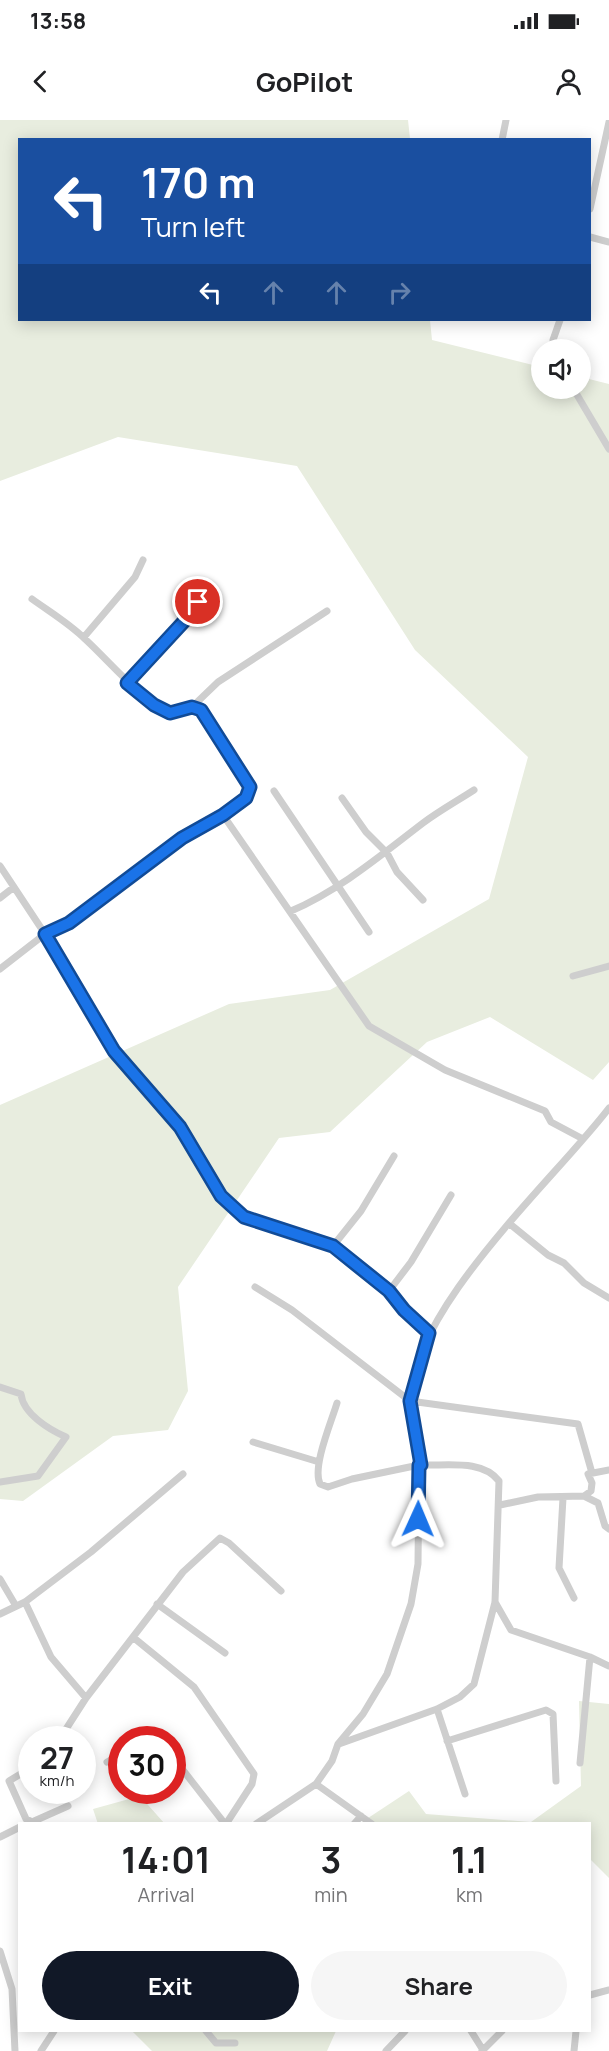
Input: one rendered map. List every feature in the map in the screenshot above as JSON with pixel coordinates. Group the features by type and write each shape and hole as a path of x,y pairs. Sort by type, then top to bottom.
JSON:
{"street":[{"path":"502,138 506,120"},
{"path":"591,204 609,122"},
{"path":"591,237 609,242"},
{"path":"553,339 560,321"},
{"path":"579,399 609,449"},
{"path":"84,637 135,577 143,560"},
{"path":"127,683 188,617 208,586"},
{"path":"33,599 84,637 127,683 154,705 170,713 192,707 218,682 327,611"},
{"path":"0,969 45,934 69,923 182,838 223,815 246,798 250,787 201,710 192,707"},
{"path":"291,911 311,902 387,853 424,823 474,790"},
{"path":"274,791 369,932"},
{"path":"342,798 366,832 387,853 397,872 423,900"},
{"path":"223,815 369,1026 445,1070 544,1111 551,1122 583,1139"},
{"path":"0,866 45,934 114,1051 180,1127 221,1196 244,1217 333,1246 389,1291 404,1310 429,1333"},
{"path":"0,898 14,888"},
{"path":"573,976 609,966"},
{"path":"259,1822 316,1784 332,1761 338,1744 363,1714 387,1674 411,1604 418,1564 420,1465 410,1401 429,1333 458,1287 609,1108"},
{"path":"333,1246 361,1211 394,1156"},
{"path":"389,1291 411,1262 451,1195"},
{"path":"510,1224 548,1255 564,1263 584,1283 609,1298"},
{"path":"255,1287 292,1310 410,1401 578,1424 592,1473"},
{"path":"0,1387 21,1394 22,1401 28,1410 54,1431 66,1437 38,1476 0,1482"},
{"path":"337,1403 319,1462 317,1479 320,1484 328,1486 420,1465 483,1467 493,1473 499,1481 500,1505 495,1602 474,1684 460,1697 437,1709 338,1744"},
{"path":"253,1442 319,1462"},
{"path":"500,1505 538,1497 584,1496 591,1491 592,1483 588,1474 609,1470"},
{"path":"0,1614 25,1602 99,1546 183,1474"},
{"path":"584,1496 598,1503 605,1526 609,1529"},
{"path":"563,1498 559,1568 574,1598"},
{"path":"68,1726 86,1698 134,1638 157,1604 183,1572 220,1538 229,1543 281,1590"},
{"path":"0,1579 16,1606"},
{"path":"25,1602 51,1657 86,1698"},
{"path":"495,1602 511,1630 590,1656 609,1666"},
{"path":"157,1604 225,1653"},
{"path":"134,1638 194,1687 254,1774 252,1784 226,1822"},
{"path":"580,1763 590,1656"},
{"path":"437,1709 465,1794"},
{"path":"447,1741 546,1710 553,1714 556,1781"},
{"path":"186,1774 223,1822"},
{"path":"18,1776 9,1781 22,1822"},
{"path":"316,1784 370,1822"},
{"path":"32,1822 68,1806"},
{"path":"356,1822 362,1816"},
{"path":"0,1837 18,1826"},
{"path":"0,1951 12,1989 15,2051"},
{"path":"591,1995 609,1990"},
{"path":"41,2051 53,2032"},
{"path":"207,2032 216,2043 235,2043"},
{"path":"386,2051 404,2032"},
{"path":"472,2032 483,2051 501,2032"},
{"path":"574,2051 576,2032"}],"shaded area":[{"path":"0,120 408,120 410,138 18,138 18,321 430,321 432,340 531,365 531,399 591,399 591,380 609,384 609,1062 593,1080 490,1017 427,1042 330,1132 279,1138 178,1287 188,1391 168,1430 113,1436 23,1501 0,1499 0,1105 229,1004 330,990 489,899 528,757 415,650 297,466 118,437 0,481"},
{"path":"579,1701 609,1704 609,1878 591,1860 591,1822 531,1822 581,1786"},
{"path":"409,1791 426,1814 531,1822 362,1822"},
{"path":"111,1804 147,1804 163,1822 97,1822 93,1809"},
{"path":"133,2032 336,2032 327,2051 152,2051"}],"route":[{"path":"198,602 188,617 127,683 154,705 170,713 192,707 201,710 250,787 246,798 223,815 182,838 69,923 45,934 114,1051 146,1085 180,1127 221,1196 244,1217 333,1246 389,1291 404,1310 429,1333 410,1401 421,1465 419,1465 418,1519"}]}
